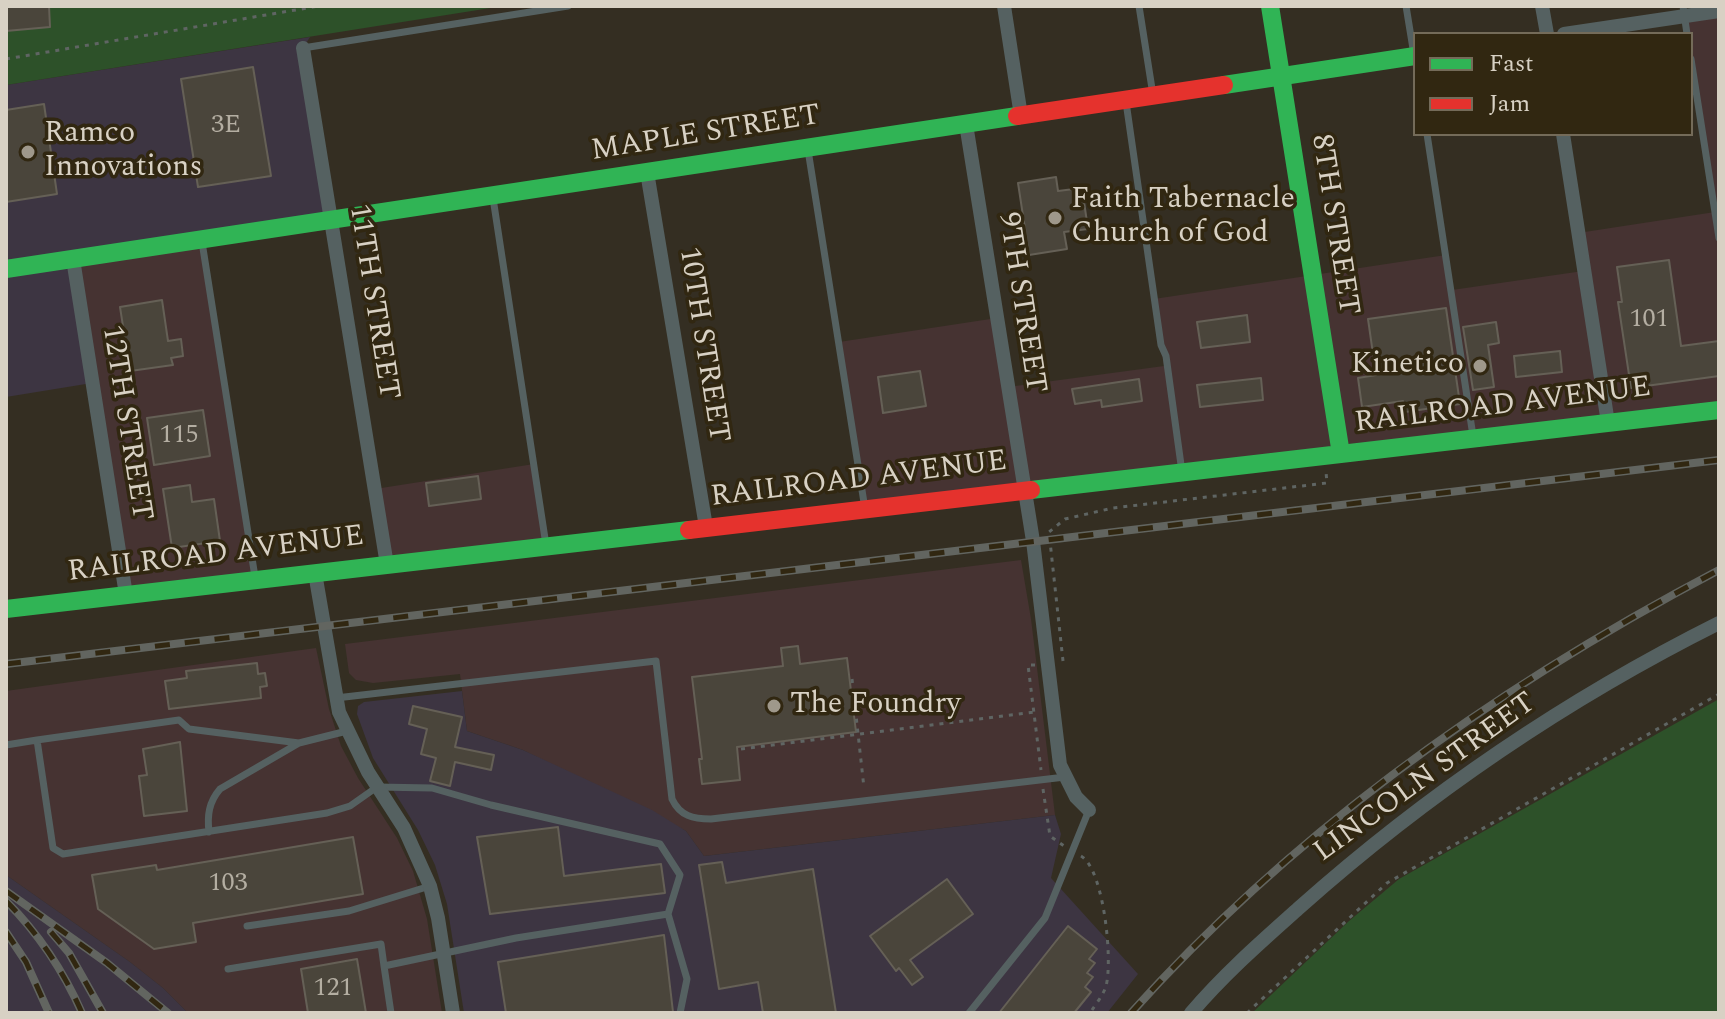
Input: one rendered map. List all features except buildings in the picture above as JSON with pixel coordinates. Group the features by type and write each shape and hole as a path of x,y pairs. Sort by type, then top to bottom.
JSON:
{"street":[{"path":"1004,6 1021,116"},
{"name":"8TH STREET","path":"1270,6 1341,454"},
{"path":"1542,6 1547,32"},
{"path":"1574,32 1683,11 1719,11"},
{"name":"11TH STREET","path":"303,48 387,565"},
{"name":"MAPLE STREET","path":"6,269 1413,57"},
{"name":"9TH STREET","path":"966,124 1033,541 1060,765 1065,777"},
{"path":"1563,136 1608,423"},
{"name":"10TH STREET","path":"647,172 706,527"},
{"name":"12TH STREET","path":"73,259 126,595"},
{"name":"RAILROAD AVENUE","path":"6,609 1719,410"},
{"path":"315,573 336,698 347,731 377,787 404,828 430,886 453,1013"},
{"name":"LINCOLN STREET","path":"1191,1013 1272,932 1346,866 1424,807 1568,708 1719,623"},
{"path":"1065,777 1076,797 1089,810"}],"lane":[{"path":"303,48 568,6"},
{"path":"1139,6 1154,96"},
{"path":"1406,6 1413,46"},
{"path":"1683,11 1687,32"},
{"path":"1693,72 1719,238"},
{"path":"1126,100 1182,472"},
{"path":"1427,136 1474,438"},
{"path":"808,148 865,509"},
{"path":"492,195 547,546"},
{"path":"202,239 255,580"},
{"path":"336,698 656,661 672,799 683,814 693,818 708,819 1065,777"},
{"path":"6,745 179,720 189,729 299,743"},
{"path":"209,832 209,808 212,798 220,789 299,743 347,731"},
{"path":"37,740 51,839 57,852 63,854 340,811 377,787 432,788 491,805 660,844 680,875 668,914 687,979 680,1013"},
{"path":"969,1013 1045,918 1089,810"},
{"path":"247,926 349,911 430,886"},
{"path":"384,966 516,938 668,914"},
{"path":"228,969 381,944 391,1013"}],"path":[{"path":"6,59 319,6"},
{"path":"1090,1013 1106,988 1109,960 1107,934 1089,860 1050,836 1028,665 1064,661 1049,532 1065,519 1113,508 1327,483"},
{"path":"852,679 866,800"},
{"path":"1247,1013 1387,883 1719,694"},
{"path":"741,749 1034,712"}],"shaded area":[{"path":"1719,11 1719,410 865,509 839,342 997,318 1008,387 1164,366 1154,299 1446,255 1452,290 1583,271 1578,233 1715,212 1693,72 1693,32 1687,32 1684,16"},
{"path":"310,37 303,48 333,220 73,259 92,383 6,397 6,85"},
{"path":"202,239 255,580 126,595 73,259"},
{"path":"534,464 547,546 387,565 375,489"},
{"path":"1021,560 1055,815 704,856 686,831 523,750 467,731 460,674 373,683 356,680 349,673 345,644"},
{"path":"316,648 329,709 341,746 397,838 413,871 427,919 442,1013 188,1013 130,962 6,875 6,691"},
{"path":"462,691 467,731 523,750 652,810 686,831 704,856 1055,815 1061,834 1051,878 1138,974 1107,1013 464,1013 447,904 435,865 418,830 373,758 357,714 358,706 364,702"},
{"path":"6,875 130,962 188,1013 6,1013"}],"green space":[{"path":"6,6 503,6 6,85"},
{"path":"1719,699 1719,1013 1252,1013 1349,921 1399,879"}],"railway":[{"path":"6,664 1719,460"},
{"path":"1131,1013 1262,882 1405,765 1558,662 1719,570"},
{"path":"6,891 107,963 168,1013"},
{"path":"6,901 49,954 82,1013"},
{"path":"6,932 26,962 49,1013"},
{"path":"51,932 69,953 103,1013"}],"traffic: fast":[{"path":"1270,6 1341,454"},
{"path":"1224,85 1413,56"},
{"path":"6,269 1017,116"},
{"path":"1031,490 1719,410"},
{"path":"6,609 689,530"}],"traffic: jam":[{"path":"1017,116 1224,85"},
{"path":"689,530 1031,490"}],"place":[{"name":"Ramco Innovations","path":"28,152"},
{"name":"Faith Tabernacle Church of God","path":"1055,218"},
{"name":"Kinetico","path":"1480,366"},
{"name":"The Foundry","path":"774,706"}]}
